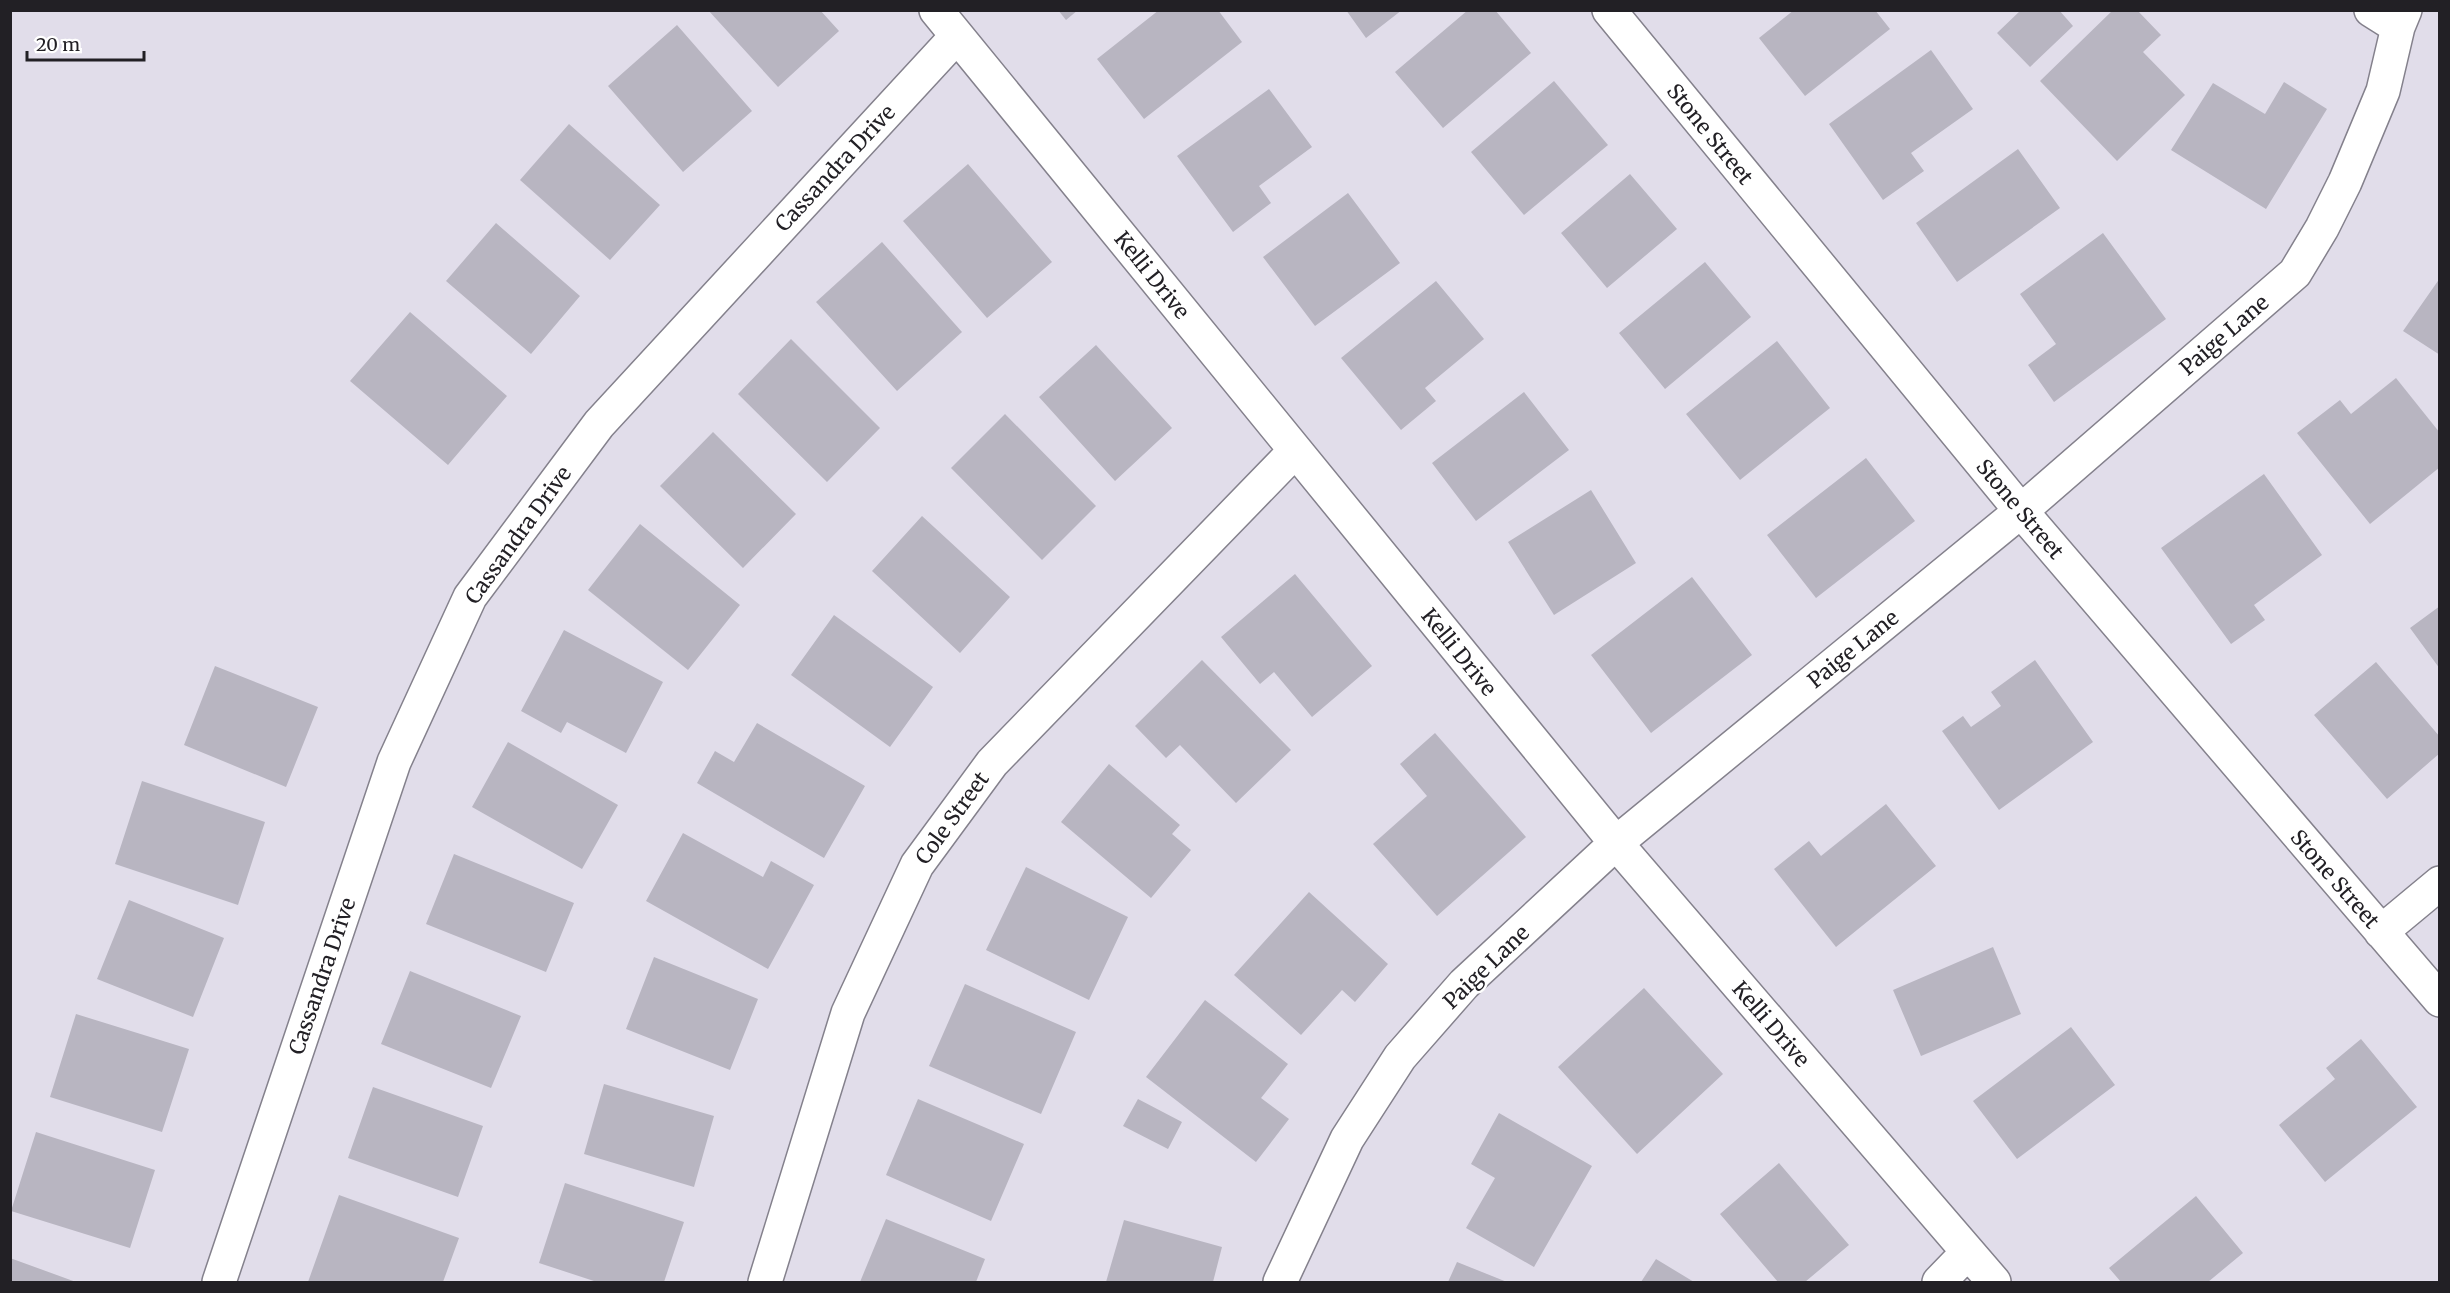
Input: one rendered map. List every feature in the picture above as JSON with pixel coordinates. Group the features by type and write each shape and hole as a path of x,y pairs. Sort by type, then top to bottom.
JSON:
{"street":[{"name":"Kelli Drive","path":"936,10 1616,843 1994,1282"},
{"name":"Stone Street","path":"1609,10 2021,511 2439,1000"},
{"path":"2371,10 2402,19"},
{"name":"Paige Lane","path":"1280,1282 1347,1139 1400,1057 1464,984 1616,843 2021,511 2295,273 2322,228 2345,182 2383,92 2402,19"},
{"name":"Cassandra Drive","path":"219,1282 394,762 470,597 599,424 957,36"},
{"name":"Cole Street","path":"765,1282 848,1013 917,865 992,763 1295,451"},
{"path":"2381,932 2439,883"},
{"path":"1939,1282 1968,1252"}],"building":[{"path":"708,10 820,10 839,31 778,87"},
{"path":"1058,10 1078,10 1066,20"},
{"path":"1159,10 1218,10 1242,42 1144,119 1097,59"},
{"path":"1346,10 1402,10 1366,38"},
{"path":"1468,10 1495,10 1531,53 1443,128 1395,72"},
{"path":"1794,10 1875,10 1890,29 1805,96 1759,38"},
{"path":"2021,10 2059,10 2073,26 2030,67 1997,33"},
{"path":"2113,10 2137,10 2161,35 2143,52 2185,95 2117,161 2040,81"},
{"path":"677,25 752,111 683,172 608,86"},
{"path":"1931,50 1973,109 1911,153 1924,171 1883,200 1829,124"},
{"path":"1554,81 1608,145 1524,215 1471,152"},
{"path":"2284,82 2327,109 2266,209 2171,150 2213,83 2265,114"},
{"path":"1269,89 1312,147 1259,186 1271,203 1233,232 1177,156"},
{"path":"569,124 660,205 610,260 520,180"},
{"path":"2018,149 2060,208 1957,282 1916,223"},
{"path":"968,164 1052,262 987,318 903,221"},
{"path":"1630,174 1677,229 1607,288 1561,233"},
{"path":"1348,193 1400,263 1315,326 1263,257"},
{"path":"496,223 580,296 531,354 446,281"},
{"path":"2103,233 2166,319 2054,402 2028,365 2056,344 2020,294"},
{"path":"882,242 962,332 897,391 816,302"},
{"path":"1705,262 1751,317 1665,389 1619,333"},
{"path":"2440,278 2440,355 2403,331"},
{"path":"1436,281 1484,339 1425,388 1436,401 1401,430 1341,358"},
{"path":"410,312 507,396 448,465 350,381"},
{"path":"791,339 880,428 827,482 738,394"},
{"path":"1777,341 1830,408 1740,480 1686,414"},
{"path":"1096,345 1172,428 1115,481 1039,397"},
{"path":"2396,378 2440,433 2440,467 2370,524 2297,433 2340,400 2351,414"},
{"path":"1524,392 1569,450 1476,521 1432,463"},
{"path":"1005,414 1096,506 1042,560 951,468"},
{"path":"713,432 796,514 743,568 660,486"},
{"path":"1866,458 1915,521 1816,598 1767,535"},
{"path":"2264,474 2322,555 2254,605 2265,620 2231,644 2161,548"},
{"path":"1591,490 1636,563 1554,615 1508,542"},
{"path":"922,516 1010,597 960,653 872,571"},
{"path":"640,524 740,605 688,670 588,590"},
{"path":"1295,574 1372,666 1312,717 1274,672 1260,684 1221,637"},
{"path":"1692,577 1752,655 1651,733 1591,655"},
{"path":"2440,606 2440,669 2410,628"},
{"path":"834,615 933,687 890,747 791,675"},
{"path":"564,630 663,682 626,753 567,722 561,733 521,711"},
{"path":"1202,660 1291,750 1236,803 1180,745 1166,758 1135,726"},
{"path":"2035,660 2093,742 1999,810 1942,731 1963,716 1971,727 2001,706 1991,692"},
{"path":"2376,662 2440,737 2440,753 2387,799 2314,715"},
{"path":"215,666 318,707 286,787 184,745"},
{"path":"757,723 865,786 824,858 697,783 715,751 734,762"},
{"path":"1435,733 1526,837 1437,916 1373,844 1427,796 1400,764"},
{"path":"508,742 618,805 582,869 472,807"},
{"path":"1109,764 1180,825 1172,834 1191,850 1151,898 1061,822"},
{"path":"142,781 265,822 238,905 115,864"},
{"path":"1886,804 1936,866 1836,947 1774,869 1809,841 1821,856"},
{"path":"683,833 763,877 771,861 814,885 768,969 646,901"},
{"path":"454,854 574,903 546,972 426,924"},
{"path":"1026,867 1128,917 1089,1000 986,950"},
{"path":"1309,892 1388,964 1355,1002 1342,990 1301,1035 1234,975"},
{"path":"129,900 224,938 193,1017 97,979"},
{"path":"1993,947 2021,1014 1921,1056 1893,990"},
{"path":"654,957 758,999 730,1070 626,1029"},
{"path":"410,971 521,1016 491,1088 381,1044"},
{"path":"965,984 1076,1032 1041,1114 929,1066"},
{"path":"1644,988 1723,1074 1637,1154 1558,1067"},
{"path":"1205,1000 1288,1064 1261,1098 1289,1119 1256,1162 1146,1077"},
{"path":"76,1014 189,1049 162,1132 50,1097"},
{"path":"2071,1027 2115,1085 2017,1159 1973,1101"},
{"path":"2361,1039 2417,1107 2325,1182 2279,1125 2335,1079 2326,1068"},
{"path":"604,1084 714,1116 694,1187 584,1154"},
{"path":"373,1087 483,1126 458,1197 348,1158"},
{"path":"918,1099 1024,1144 991,1221 886,1175"},
{"path":"1138,1099 1182,1122 1168,1149 1123,1126"},
{"path":"1499,1113 1592,1166 1534,1267 1466,1228 1495,1178 1471,1164"},
{"path":"36,1132 155,1170 130,1248 11,1211"},
{"path":"1779,1163 1849,1245 1805,1282 1778,1282 1720,1214"},
{"path":"565,1183 684,1222 664,1282 597,1282 539,1263"},
{"path":"339,1195 459,1238 443,1282 308,1282"},
{"path":"2196,1196 2243,1253 2208,1282 2121,1282 2109,1268"},
{"path":"886,1219 985,1259 976,1282 860,1282"},
{"path":"1124,1220 1222,1247 1213,1282 1106,1282"},
{"path":"10,1258 76,1282 10,1282"},
{"path":"1656,1259 1694,1282 1641,1282"},
{"path":"1457,1262 1507,1282 1448,1282"}]}
